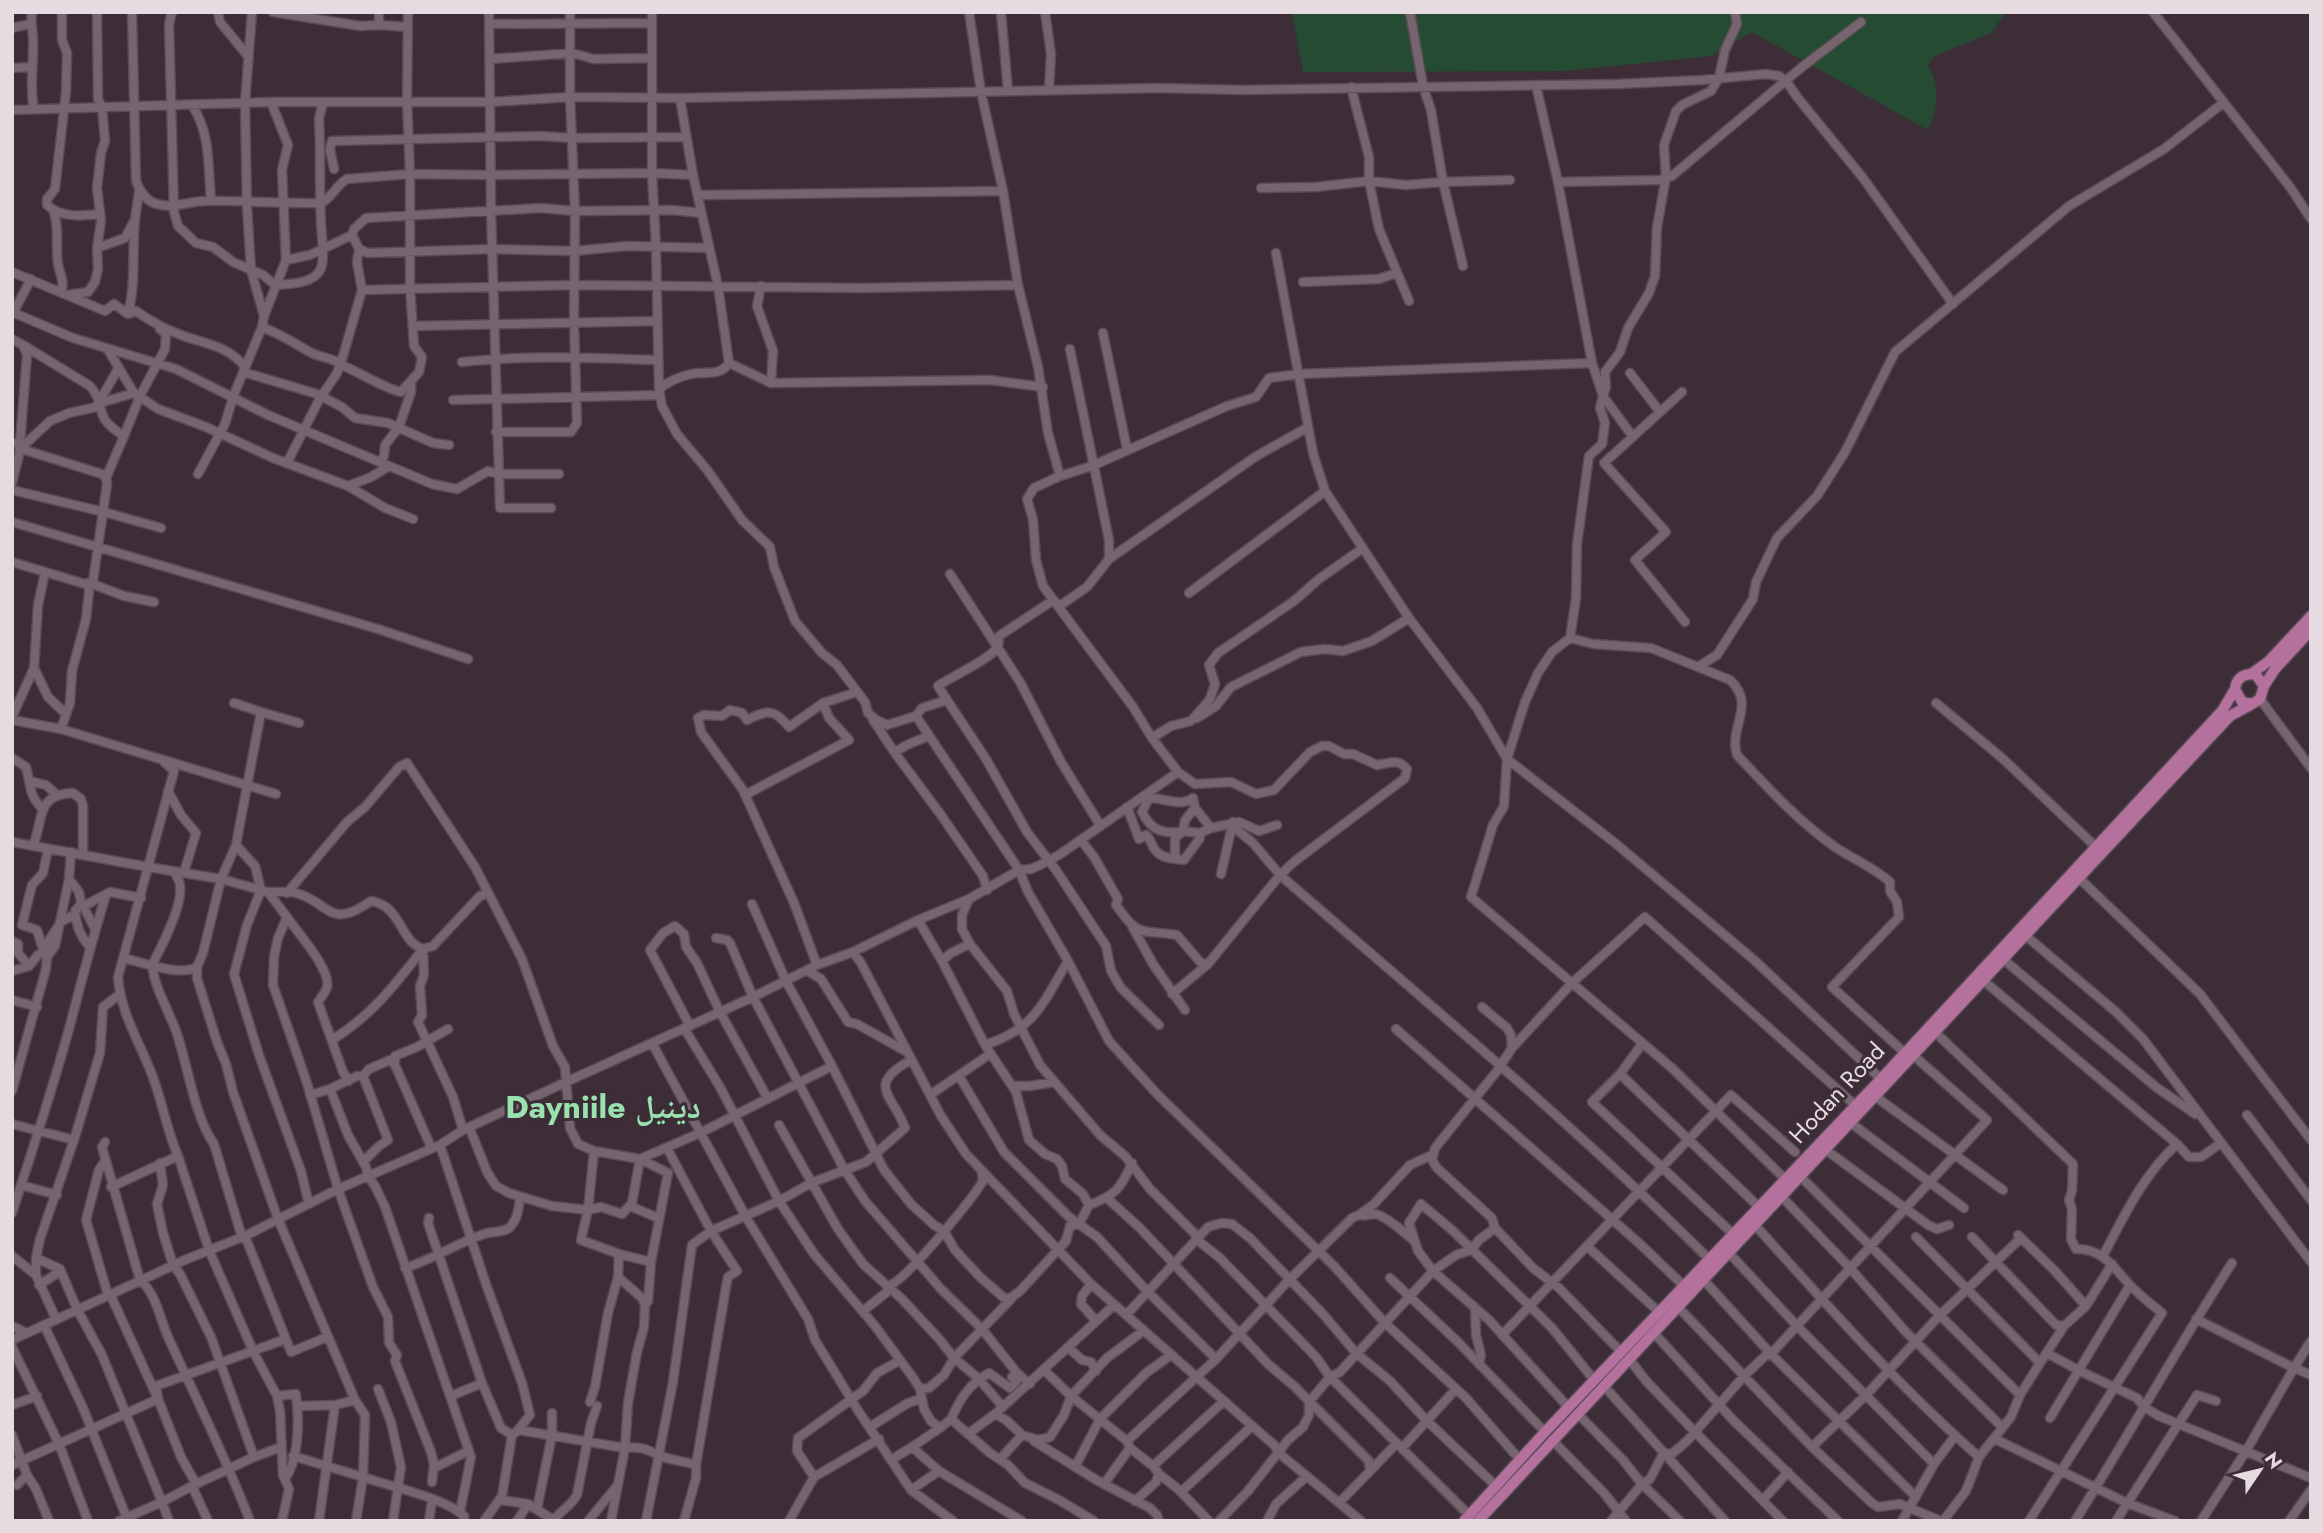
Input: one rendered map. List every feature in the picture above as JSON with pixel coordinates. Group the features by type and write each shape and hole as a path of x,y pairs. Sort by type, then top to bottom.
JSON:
{"main road":[{"name":"Hodan Road","path":"1470,1519 1626,1356 1684,1286 1729,1253 1876,1097 1909,1055 2095,846 2222,711 2238,680 2269,661 2311,616"},
{"path":"2235,689 2242,702 2256,701 2275,669 2311,631"},
{"path":"2251,674 2260,678 2264,686"},
{"name":"Hodan Road","path":"1626,1356 1654,1333 1678,1307 1709,1259 1854,1105 1936,1033 2230,716 2256,701"},
{"name":"Hodan Road","path":"1470,1519 1520,1460 1548,1436"}],"street":[{"path":"32,12 30,93 34,109"},
{"path":"62,12 62,40 67,53 63,108 55,189 47,199 47,205 54,212 59,229 58,264 64,293"},
{"path":"64,293 88,292 95,282 98,269 100,214 97,188 105,141 102,107 98,99 97,12"},
{"path":"128,314 133,290 132,248 139,192 136,181 132,12"},
{"path":"172,12 169,24 173,205 178,226 196,243 213,247 233,262 263,275 275,285 312,279 322,265 321,253 324,247 319,118 323,103"},
{"path":"218,12 220,22 248,56"},
{"path":"252,12 244,103 247,200 251,270 264,316"},
{"path":"272,12 360,26 408,27"},
{"path":"379,12 379,25"},
{"path":"262,327 274,331 309,352 341,363 401,392 411,383 422,364 422,357 414,346 410,287 408,12"},
{"path":"489,12 493,324 500,508 551,508"},
{"path":"496,432 571,432 577,422 570,12"},
{"path":"652,12 652,173 659,392 662,406 677,434 708,471 742,520 770,547 774,567 795,621 822,653 837,665 865,702 868,713 941,814 982,876 987,890"},
{"path":"969,12 981,92 1003,191 1018,285 1042,387 1048,433 1060,476"},
{"path":"1001,12 1008,91"},
{"path":"1045,12 1051,54 1048,90"},
{"path":"1410,12 1443,182 1463,266"},
{"path":"1735,12 1737,24 1725,50 1719,78 1711,91 1682,105 1676,111 1664,145 1666,177 1657,227 1655,276 1620,352 1605,372 1606,387 1600,408 1605,423 1602,444 1589,456 1577,544 1576,598 1570,638 1552,652 1538,673 1525,702 1507,759 1504,806 1493,825 1471,897 1673,1069 1785,1179"},
{"path":"2153,12 2290,187 2311,219"},
{"path":"1558,182 1661,180 1672,176 1812,59 1861,22"},
{"path":"489,24 652,23"},
{"path":"12,28 30,24"},
{"path":"489,59 572,53 603,60 652,58"},
{"path":"12,68 32,66"},
{"path":"12,110 271,102 490,102 570,97 680,98 1048,90 1616,84 1766,74 1779,76 1787,82 1863,178 1953,304"},
{"path":"1535,85 1558,182 1592,363 1603,396 1633,437"},
{"path":"1351,87 1369,157 1369,181 1379,229 1409,301"},
{"path":"453,400 659,392 668,381 694,373 725,369 729,363 718,286 693,176 680,98"},
{"path":"198,474 225,424 286,260 282,170 288,145 271,102"},
{"path":"1698,667 1717,655 1753,599 1756,582 1777,538 1816,496 1846,452 1895,352 2069,206 2164,149 2223,103"},
{"path":"191,105 201,119 206,139 211,201"},
{"path":"334,169 330,149 332,141 541,136 686,137"},
{"path":"139,192 155,204 247,200 321,203 328,200 347,179 410,174 490,176 652,173 693,176"},
{"path":"1261,188 1317,187 1369,181 1409,185 1510,180"},
{"path":"698,195 1003,191"},
{"path":"287,463 341,363 362,290 357,262 359,249 352,235 354,229 366,218 541,208 701,213"},
{"path":"54,212 73,215 100,214"},
{"path":"97,248 125,238 135,219"},
{"path":"286,260 310,255 352,235"},
{"path":"359,249 368,253 492,248 574,251 627,246 709,248"},
{"path":"1276,253 1313,453 1325,491 1409,618 1476,708 1507,759 1615,843 1753,959 1881,1079"},
{"path":"12,272 104,310 114,304 128,314"},
{"path":"1303,282 1378,279 1396,273"},
{"path":"31,279 13,313 73,338 176,369 303,430 432,484 457,489 488,471 499,474 559,474"},
{"path":"362,290 574,285 863,288 1018,285"},
{"path":"761,286 757,306 773,351 771,383"},
{"path":"128,314 136,311 178,335 232,352 244,370 322,396 355,418 376,420 399,427 433,443 449,445"},
{"path":"414,327 657,321"},
{"path":"61,729 70,703 72,671 86,619 90,583 93,581 99,549 106,478 124,436 137,394 165,349 166,334 156,324"},
{"path":"1103,333 1128,449"},
{"path":"12,340 90,386 96,392 101,415 107,425 124,436"},
{"path":"12,483 27,355 23,345"},
{"path":"1070,349 1109,540 1109,559"},
{"path":"108,350 118,369 137,394 158,409 348,486 385,508 413,519"},
{"path":"462,362 575,357 658,360"},
{"path":"729,363 771,383 990,380 1042,387"},
{"path":"1172,994 1208,964 1280,875 1307,849 1405,778 1407,769 1394,761 1377,765 1353,754 1343,754 1322,746 1310,752 1274,790 1256,794 1231,782 1195,784 1178,772 1043,586 1036,560 1033,519 1027,499 1034,488 1092,466 1227,406 1256,397 1269,378 1299,374 1592,363"},
{"path":"18,444 50,421 69,413 96,407 118,369"},
{"path":"1630,373 1660,412"},
{"path":"348,486 371,477 384,464 385,445 399,427 411,392 411,383"},
{"path":"1682,391 1604,463 1666,531 1635,560 1685,622"},
{"path":"100,403 137,394"},
{"path":"1052,601 1061,604 1087,587 1109,559 1266,450 1308,427"},
{"path":"18,444 106,478"},
{"path":"12,490 160,528"},
{"path":"1189,593 1325,491"},
{"path":"12,522 378,629 468,659"},
{"path":"1191,721 1210,699 1214,690 1215,684 1209,665 1218,653 1294,601 1342,561 1356,555 1363,548"},
{"path":"12,562 90,583 124,596 154,602"},
{"path":"45,572 38,605 34,668 12,718 61,729 276,794"},
{"path":"950,574 1020,682 1060,762 1100,825"},
{"path":"1052,601 999,636 996,648 978,662 959,671 939,686 986,759 1027,832 1056,870 1105,946 1111,971 1121,988 1159,1025"},
{"path":"1152,738 1171,726 1191,721 1216,706 1231,687 1301,652 1325,649 1343,651 1372,641 1409,618"},
{"path":"1570,638 1593,644 1651,648 1730,680 1737,687 1742,701 1741,719 1735,735 1737,755 1787,808 1837,848 1865,863 1889,882 1890,891 1897,902 1899,917 1832,987 1987,1120 1771,1354 1765,1356 1744,1376 1673,1453 1663,1454"},
{"path":"34,668 48,697 66,714"},
{"path":"817,965 794,903 745,794 701,732 698,718 704,715 722,716 730,710 742,713 747,720 764,712 771,712 782,718 789,727 823,703 857,692"},
{"path":"868,713 887,725 916,716 922,708 947,700"},
{"path":"2256,701 2311,768"},
{"path":"234,703 299,723"},
{"path":"745,794 849,740 829,718 823,703"},
{"path":"1936,703 2002,758 2095,846"},
{"path":"261,712 236,845 221,879 204,953 197,967 197,978 233,1092 278,1219 327,1337 355,1400 365,1415 363,1478 356,1521"},
{"path":"916,716 1019,870 1028,892 1115,1049 1157,1094 1318,1251 1385,1323 1466,1398 1520,1460"},
{"path":"895,753 899,748 928,736"},
{"path":"12,758 26,767 31,794 42,808"},
{"path":"164,762 173,771 118,977 120,995 128,1022 155,1082 195,1214 209,1250 253,1351 277,1396 285,1479 289,1489 282,1521"},
{"path":"287,892 346,822 365,807 399,768 407,764 475,867 522,959 553,1046 565,1067 570,1128 578,1144 594,1151 640,1160 668,1173 651,1262 648,1301 645,1305"},
{"path":"12,1340 173,1265 245,1237 338,1189 436,1146 817,965 853,952 918,920 970,899 1019,870 1031,869 1048,861 1146,797 1178,772"},
{"path":"29,781 46,785 57,795"},
{"path":"1195,784 1191,793 1195,808 1211,828"},
{"path":"168,791 181,815 196,833 184,873"},
{"path":"33,846 42,808 57,795 73,793 81,799 83,855"},
{"path":"1146,797 1171,802 1187,802 1194,798"},
{"path":"1146,797 1142,812 1145,820 1156,830 1200,833 1233,822 1249,824 1259,831 1277,825"},
{"path":"1127,807 1139,838 1146,835 1151,839 1156,851 1166,858 1184,860 1200,838 1200,833"},
{"path":"1175,857 1175,838 1195,808"},
{"path":"1233,822 1236,829 1253,843 1280,875 1499,1065 1639,1191 1709,1259"},
{"path":"1221,874 1233,822"},
{"path":"1081,840 1118,899 1116,905 1185,1010"},
{"path":"12,842 221,879 265,891 296,893 328,912 341,914 357,911 371,901 380,902 392,911 414,946 423,949 433,946 480,896 488,893"},
{"path":"236,845 255,866 265,891 288,917 316,957 328,982 318,1002 343,1072 349,1081"},
{"path":"12,1091 37,1007 45,952 37,930 22,925 32,885 43,873 48,849"},
{"path":"12,971 29,966 55,946 69,879 71,852"},
{"path":"173,870 180,884 180,894 165,944 152,965 158,989 176,1032 194,1095 214,1144 241,1234 245,1237 291,1352 327,1337"},
{"path":"2080,878 2200,994 2311,1140"},
{"path":"69,879 79,892 95,929"},
{"path":"265,891 247,925 234,974 258,1055 301,1171 309,1204"},
{"path":"89,946 78,929 75,914 77,907 114,892 141,898"},
{"path":"12,1213 106,895"},
{"path":"970,899 961,924 970,944 983,957 1007,991 1035,1059 1100,1135 1132,1163 1150,1189 1195,1234 1196,1239 1207,1246 1316,1357 1330,1377 1470,1519"},
{"path":"752,904 786,981 884,1170 897,1189 922,1215 944,1231 955,1250 980,1278 1003,1297 1009,1299 1014,1296"},
{"path":"61,922 75,914"},
{"path":"288,917 276,948 273,985 338,1189 378,1301 388,1317 389,1343 397,1355 395,1361 431,1452 434,1468 432,1482"},
{"path":"1104,1484 1129,1444 1267,1307 1289,1280 1318,1251 1374,1204 1409,1165 1432,1155 1512,1048 1572,983 1645,917 1854,1105"},
{"path":"918,920 990,1054 1013,1086 1029,1140 1045,1154 1057,1159 1065,1179 1083,1194 1089,1205"},
{"path":"768,1099 686,947 684,934 676,926 663,933 650,950 687,1027 779,1202 814,1254 863,1311 919,1389 920,1399 931,1421 940,1428"},
{"path":"1132,926 1149,933 1177,935 1201,963 1208,964"},
{"path":"2026,936 2116,1012 2143,1039 2311,1262"},
{"path":"716,938 730,943 753,997 844,1169 865,1200 956,1305 982,1329 1017,1373 1030,1384"},
{"path":"12,941 18,944 18,953 29,966"},
{"path":"942,961 951,953 970,944"},
{"path":"332,1040 357,1024 391,991 423,949"},
{"path":"423,949 424,975 420,986 422,1015 418,1022 487,1172 496,1186 520,1197 552,1206 588,1210 601,1207 622,1214 630,1206 640,1160"},
{"path":"853,952 862,963 952,1135 982,1172 1091,1284 1274,1445 1280,1454 1361,1521"},
{"path":"123,958 167,969 191,971 197,967"},
{"path":"2004,960 2156,1087 2202,1118"},
{"path":"985,1045 1008,1036 1037,1013 1068,961"},
{"path":"807,971 821,979 848,1021 910,1056"},
{"path":"1984,981 2189,1157 2201,1157 2221,1143"},
{"path":"56,1319 36,1275 36,1258 100,1053 103,1007 120,995"},
{"path":"12,1000 37,1007"},
{"path":"1482,1007 1507,1028 1511,1035 1512,1048"},
{"path":"395,1065 396,1056 448,1029"},
{"path":"1396,1029 1684,1286"},
{"path":"1936,1033 2070,1160 2074,1170 2069,1200 2072,1209 2071,1240 2076,1249 2103,1256 2162,1313 2029,1521"},
{"path":"652,1043 746,1217 808,1319 815,1340 852,1399 911,1490 953,1521"},
{"path":"1642,1044 1620,1074 1592,1102 1733,1234"},
{"path":"930,1095 990,1054"},
{"path":"646,1521 673,1382 692,1245 711,1231 779,1202 811,1183 866,1162 905,1128 888,1099 887,1083 891,1073 910,1056"},
{"path":"310,1095 363,1076 369,1069 390,1060 436,1146 472,1239 522,1383 530,1415 514,1433 500,1500 484,1521"},
{"path":"640,1160 735,1116 832,1066"},
{"path":"1620,1074 1759,1207"},
{"path":"363,1076 388,1140 363,1162"},
{"path":"959,1076 999,1147 1069,1217 1097,1237 1216,1359"},
{"path":"1013,1086 1054,1082"},
{"path":"330,1089 348,1135 385,1207 468,1451 471,1461 460,1512"},
{"path":"1502,1335 1731,1095 1795,1152"},
{"path":"1876,1097 2003,1190"},
{"path":"2247,1115 2311,1200"},
{"path":"12,1124 75,1140"},
{"path":"1851,1124 1964,1208"},
{"path":"779,1125 838,1229 863,1264 888,1286 1003,1407"},
{"path":"105,1143 102,1147 111,1187 140,1280 150,1289 168,1337 250,1521"},
{"path":"2103,1256 2135,1196 2162,1158 2177,1144"},
{"path":"667,1148 711,1231 737,1271 729,1277 726,1287 695,1478 684,1521"},
{"path":"1826,1150 1905,1209 1937,1229 1949,1225"},
{"path":"594,1151 588,1210 581,1241 651,1262"},
{"path":"1432,1155 1437,1168 1492,1218 1495,1228 1533,1268 1553,1283 1626,1356 1694,1431 1783,1521"},
{"path":"111,1187 178,1156"},
{"path":"105,1161 99,1170 86,1220 109,1295 159,1399 208,1521"},
{"path":"160,1163 163,1185 158,1208 173,1265 188,1290 220,1362 254,1457"},
{"path":"919,1389 929,1388 944,1375 954,1358 1066,1241 1070,1226 1079,1224 1089,1205 1108,1199 1124,1181 1132,1163"},
{"path":"888,1286 893,1285 917,1260 976,1194 983,1181 982,1172"},
{"path":"1801,1177 2020,1395"},
{"path":"21,1185 57,1195"},
{"path":"405,1268 439,1255 462,1241 485,1233 507,1230 519,1211 520,1197"},
{"path":"1782,1197 1915,1341 2002,1427"},
{"path":"1108,1199 1140,1228 1268,1364 1369,1461 1370,1471"},
{"path":"1414,1244 1409,1223 1421,1204 1452,1230 1552,1328 1725,1521"},
{"path":"630,1206 658,1218"},
{"path":"1359,1215 1363,1217 1375,1214 1386,1218 1412,1239 1433,1270 1502,1335 1680,1521"},
{"path":"429,1218 428,1223 482,1383 501,1429 625,1448 634,1446 696,1465"},
{"path":"1126,1315 1208,1227 1220,1223 1232,1224 1250,1238 1323,1314 1356,1353 1390,1381 1426,1420 1496,1486"},
{"path":"1755,1225 1889,1370 1979,1457"},
{"path":"1219,1521 1280,1454 1288,1440 1301,1429 1309,1415 1309,1402 1330,1377 1340,1372 1433,1270 1456,1255 1471,1250 1495,1228"},
{"path":"1916,1237 2040,1363"},
{"path":"1972,1237 2056,1325 2064,1326"},
{"path":"1812,1447 2019,1237 2055,1271 2086,1306"},
{"path":"1588,1247 1660,1313"},
{"path":"1729,1253 1797,1327 1867,1394 1934,1464"},
{"path":"500,1500 532,1506 554,1521 577,1495 608,1313 618,1277 619,1254"},
{"path":"36,1258 57,1266 61,1272 102,1355 169,1521"},
{"path":"13,1259 36,1275"},
{"path":"2075,1521 2232,1263"},
{"path":"1678,1307 1812,1447 1878,1507 1900,1504 1942,1521 1966,1491 1979,1457 2011,1416 2020,1395 2064,1326 2086,1306 2112,1264"},
{"path":"39,1284 61,1272"},
{"path":"1700,1276 1771,1354 1916,1497"},
{"path":"611,1521 625,1448 628,1403 644,1328 645,1305 642,1298 618,1277"},
{"path":"1390,1278 1458,1342 1626,1521"},
{"path":"1091,1284 1082,1296 1082,1304 1096,1321"},
{"path":"2050,1418 2130,1285"},
{"path":"863,1311 887,1292 888,1286"},
{"path":"968,1434 1030,1384 1114,1305"},
{"path":"1475,1308 1476,1335 1481,1355 1479,1364"},
{"path":"2196,1319 2311,1375"},
{"path":"44,1325 91,1430 124,1520 228,1469 281,1447"},
{"path":"12,1326 27,1333"},
{"path":"1025,1436 1038,1440 1050,1437 1064,1415 1071,1396 1107,1358 1143,1331"},
{"path":"1654,1333 1718,1404 1838,1521"},
{"path":"159,1399 156,1387 286,1339"},
{"path":"2201,1521 2311,1341"},
{"path":"12,1347 59,1444 88,1521"},
{"path":"1068,1347 1082,1360 1091,1362 1096,1371"},
{"path":"2047,1353 2137,1398 2144,1407 2178,1425 2311,1478"},
{"path":"1075,1467 1100,1419 1146,1373 1171,1355"},
{"path":"814,1477 797,1451 797,1438 863,1391 877,1373 899,1361"},
{"path":"1044,1370 1129,1444 1209,1521"},
{"path":"891,1460 951,1419 966,1391 978,1378 989,1373 1010,1388 1016,1382 1012,1377 1017,1373"},
{"path":"451,1396 482,1383"},
{"path":"378,1389 397,1445 401,1467 393,1521"},
{"path":"1339,1503 1456,1389"},
{"path":"277,1396 296,1394 298,1436 291,1469 285,1479"},
{"path":"2116,1521 2197,1395 2216,1401"},
{"path":"12,1405 37,1396"},
{"path":"12,1465 159,1399"},
{"path":"870,1427 908,1403 920,1399"},
{"path":"297,1405 335,1405 355,1400"},
{"path":"1153,1466 1224,1401"},
{"path":"319,1521 335,1405"},
{"path":"517,1521 532,1506 552,1435 552,1413"},
{"path":"995,1414 1075,1467 1153,1510 1159,1521"},
{"path":"951,1419 990,1453 1001,1458 1025,1483 1094,1521"},
{"path":"1181,1492 1252,1426"},
{"path":"12,1435 49,1521"},
{"path":"1001,1458 1025,1436"},
{"path":"1902,1521 1934,1464 1955,1436"},
{"path":"789,1521 814,1477 879,1439"},
{"path":"1995,1439 2095,1489 2175,1521"},
{"path":"912,1447 939,1471 1022,1521"},
{"path":"434,1468 468,1451"},
{"path":"1611,1521 1642,1484 1650,1479 1663,1454"},
{"path":"293,1456 432,1500 460,1512 464,1521"},
{"path":"911,1490 939,1471"},
{"path":"1763,1500 1788,1472"},
{"path":"1135,1501 1156,1482 1159,1474"},
{"path":"17,1485 27,1475"},
{"path":"1267,1521 1276,1504 1307,1476"},
{"path":"587,1521 617,1486"},
{"path":"2290,1521 2311,1490"},
{"path":"429,1521 432,1500"}],"green space":[{"path":"1292,12 2006,12 1991,33 1935,56 1928,65 1935,82 1937,98 1928,130 1752,32 1712,56 1565,71 1303,72"}],"district":[{"name":"Dayniile دينيل","path":"603,1107"}]}
